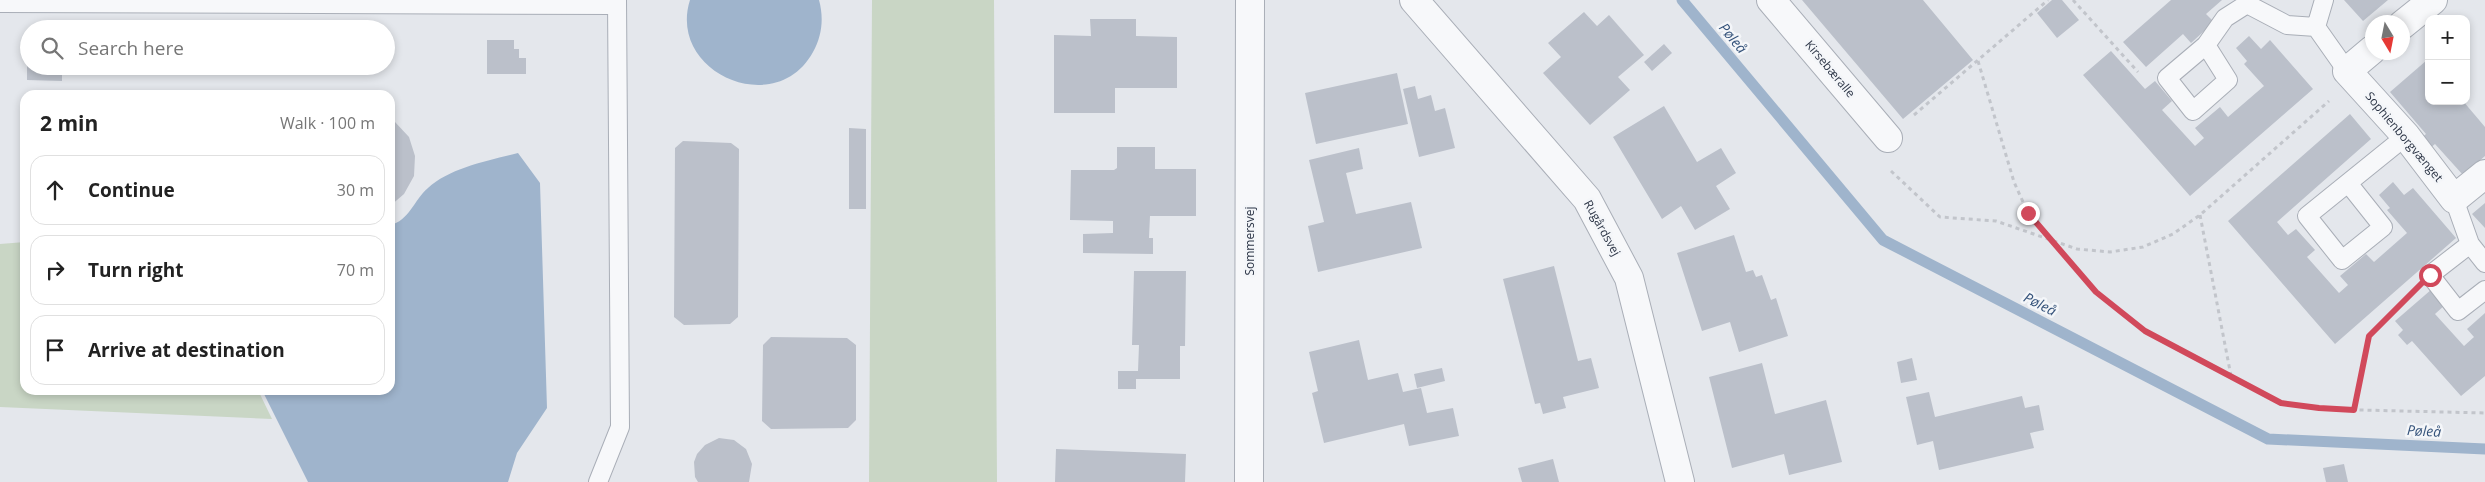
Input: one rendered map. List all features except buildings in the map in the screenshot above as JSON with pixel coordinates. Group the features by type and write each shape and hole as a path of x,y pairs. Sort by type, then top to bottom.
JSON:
{"street":[{"name":"Sommersvej","path":"1249,482 1250,0"},
{"name":"Rugårdsvej","path":"1414,0 1587,199 1630,278 1680,482"},
{"name":"Kirsebæralle","path":"1771,0 1888,138"},
{"path":"2410,18 2432,0"},
{"path":"2347,71 2365,56"},
{"name":"Sophienborgvænget","path":"2347,71 2406,136 2454,199"},
{"path":"2454,199 2485,174"}],"lane":[{"path":"2316,27 2324,0"},
{"path":"0,3 617,3 620,426 598,482"},
{"path":"2206,45 2228,80 2193,111 2167,78 2206,45 2225,18 2247,4 2286,25 2316,27"},
{"path":"2316,27 2347,71"},
{"path":"2348,183 2406,136"},
{"path":"2454,199 2470,244 2485,263"},
{"path":"2470,244 2430,275 2458,311 2485,290"}],"path":[{"path":"2048,0 1888,138 1884,165 1940,217 1996,221 2052,242 2077,249 2110,252 2142,247 2173,234 2200,215 2334,96 2347,71"},
{"path":"2074,0 2138,72 2167,78"},
{"path":"1978,61 2014,182 2028,213 2096,292 2145,331 2281,403 2354,410 2485,413"},
{"path":"2200,215 2231,376"},
{"path":"2354,410 2369,336 2430,275"}],"green space":[{"path":"872,0 994,0 997,482 869,482"},
{"path":"20,242 20,395 260,395 272,419 0,407 0,244"}],"water":[{"path":"690,0 819,0 822,20 820,33 813,52 796,72 775,83 752,85 729,79 709,66 694,48 687,26"},
{"path":"518,153 540,183 547,408 517,453 508,482 308,482 264,395 395,395 395,224 407,215 423,193 437,181 458,170"}],"waterway":[{"name":"Pøleå","path":"1682,0 1883,240 2268,439 2485,449"}],"route":[{"path":"2028,213 2096,292 2145,331 2281,403 2354,410 2369,336 2430,275"}]}
